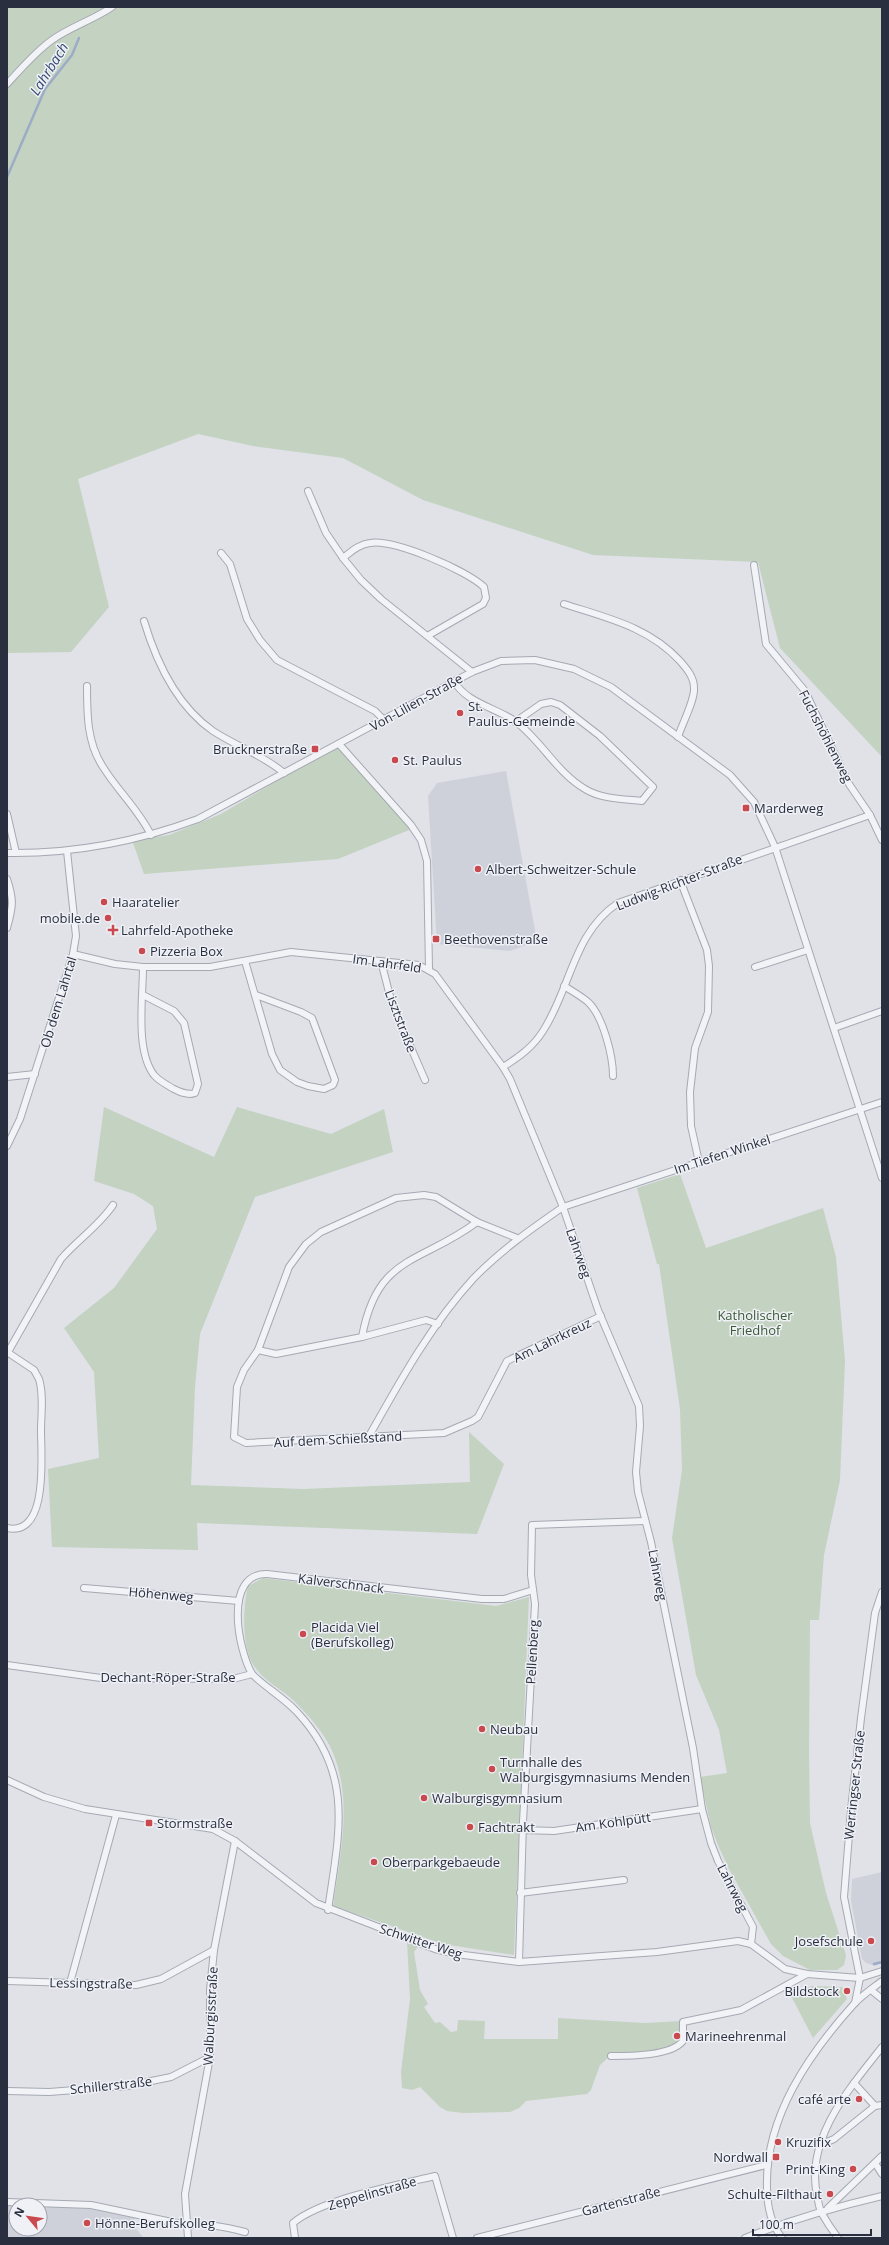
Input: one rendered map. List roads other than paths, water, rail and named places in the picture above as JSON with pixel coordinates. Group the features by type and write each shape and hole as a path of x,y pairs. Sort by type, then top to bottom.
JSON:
{"street":[{"path":"7,84 31,58 52,40 112,7"},
{"path":"308,491 326,533 343,558 371,590 429,635 472,672"},
{"path":"343,558 366,543 382,542 431,558 454,569 484,587 486,598 484,604 429,635"},
{"path":"221,553 230,564 248,619 260,640 277,660 375,711 384,720"},
{"name":"Fuchshöhlenweg","path":"754,565 766,644 771,652 805,691 849,784 870,815 882,840"},
{"path":"564,604 640,629 663,644 688,670 693,678 694,691 678,737"},
{"path":"144,621 162,668 192,711 214,731 273,764 284,774"},
{"name":"Von-Lilien-Straße","path":"7,853 67,851 151,834 198,819 454,681 472,672 501,661 516,659 555,664 574,669 611,687 730,775 744,790 764,821 775,847"},
{"path":"454,681 461,691 515,722 570,778 590,792 602,796 642,801 653,787 600,736 556,703 546,702 541,704 515,722"},
{"path":"87,686 89,727 96,754 110,778 146,823 151,834"},
{"path":"339,744 411,825 421,840 427,861 429,969"},
{"path":"7,814 16,853"},
{"path":"870,815 775,847 882,1178"},
{"name":"Ludwig-Richter-Straße","path":"503,1067 525,1052 535,1042 551,1018 581,945 602,914 618,903 775,847"},
{"name":"Ob dem Lahrtal","path":"7,1146 20,1119 73,954 76,936 67,851"},
{"path":"7,879 12,890 13,903 7,928"},
{"path":"680,880 707,950 709,966 708,1012 695,1048 690,1092 691,1126 699,1162"},
{"path":"755,967 808,950"},
{"name":"Im Lahrfeld","path":"73,954 115,964 143,967 210,967 291,952 381,960 419,965 429,969 435,974 503,1067 510,1079 563,1207"},
{"name":"Lisztstraße","path":"381,960 392,1004 425,1080"},
{"path":"245,961 272,1054 280,1070 297,1082 308,1086 324,1089 333,1085 335,1080 312,1018 301,1012 256,995"},
{"path":"143,967 142,1041 150,1068 155,1076 165,1084 182,1092 195,1093 198,1084 184,1023 174,1011 143,994"},
{"path":"564,986 588,1002 598,1017 613,1062 613,1076"},
{"path":"834,1028 882,1011"},
{"path":"7,1077 35,1074"},
{"name":"Im Tiefen Winkel","path":"368,1438 409,1364 473,1279 517,1238 563,1207 882,1102"},
{"path":"438,1324 426,1320 362,1337 276,1354 258,1350 289,1268 306,1244 321,1232 396,1198 424,1195 436,1197 477,1222 517,1238"},
{"path":"7,1528 16,1529 27,1524 36,1510 40,1494 41,1384 34,1370 8,1352 61,1260 69,1250 103,1220 113,1205"},
{"name":"Lahrweg","path":"563,1207 601,1316 639,1406 640,1426 636,1482 646,1521 693,1748 702,1809 718,1861 753,1927 751,1944"},
{"path":"362,1337 366,1316 372,1299 390,1274 421,1253 467,1230 477,1222"},
{"name":"Am Lahrkreuz","path":"444,1433 478,1417 507,1361 601,1316"},
{"name":"Auf dem Schießstand","path":"258,1350 244,1370 237,1387 234,1437 246,1443 444,1433"},
{"name":"Pellenberg","path":"519,1962 520,1893 535,1604 533,1590 532,1525 646,1521"},
{"name":"Kalverschnack","path":"252,1674 247,1665 240,1640 239,1601 245,1583 252,1577 261,1574 482,1599 504,1599 533,1590"},
{"name":"Höhenweg","path":"84,1588 239,1601"},
{"name":"Werringser Straße","path":"860,1978 844,1897 851,1810 862,1710 875,1612 882,1592"},
{"name":"Dechant-Röper-Straße","path":"7,1666 101,1678 233,1679 252,1674 286,1701 316,1734 324,1746 334,1771 337,1781 339,1820 328,1910"},
{"name":"Schwitter Weg","path":"7,1780 29,1791 64,1804 116,1815 202,1826 213,1829 235,1841 305,1895 328,1910 447,1952 519,1962 656,1952 738,1941 751,1944"},
{"name":"Am Kohlpütt","path":"523,1830 554,1831 702,1809"},
{"path":"70,1983 116,1815"},
{"name":"Walburgisstraße","path":"188,2238 184,2194 210,2057 210,1990 214,1950 235,1841"},
{"path":"520,1893 624,1880"},
{"path":"751,1944 785,1969 807,1974 860,1978 882,1971"},
{"name":"Lessingstraße","path":"7,1981 122,1986 148,1983 175,1972 214,1950"},
{"path":"611,2056 646,2054 674,2048 683,2040 683,2022 741,2010 807,1974"},
{"path":"855,2003 860,1978"},
{"path":"782,2238 774,2227 767,2202 766,2165 777,2125 796,2082 809,2061 855,2003 882,1980"},
{"path":"871,1990 882,1999"},
{"path":"838,2238 820,2211 814,2176 820,2145 836,2110 854,2083 882,2047"},
{"name":"Schillerstraße","path":"7,2091 49,2092 126,2086 171,2077 210,2057"},
{"path":"854,2083 875,2106"},
{"path":"820,2145 834,2139 875,2106 882,2105"},
{"path":"827,2209 882,2156"},
{"path":"875,2163 882,2174"},
{"name":"Gartenstraße","path":"477,2238 766,2165"},
{"name":"Zeppelinstraße","path":"295,2238 292,2226 296,2221 307,2214 343,2199 435,2176 453,2238"},
{"path":"745,2238 820,2211 882,2196"},
{"path":"7,2202 91,2205 186,2226 197,2224 225,2227 245,2232"}],"waterway":[{"name":"Lahrbach","path":"7,177 45,89 72,55 79,38"},
{"path":"874,1964 882,1962"}],"place":[{"name":"St. Paulus-Gemeinde","path":"460,713"},
{"name":"Brucknerstraße","path":"315,749"},
{"name":"St. Paulus","path":"395,760"},
{"name":"Marderweg","path":"746,808"},
{"name":"Albert-Schweitzer-Schule","path":"478,869"},
{"name":"Haaratelier","path":"104,902"},
{"name":"mobile.de","path":"108,918"},
{"name":"Lahrfeld-Apotheke","path":"113,930"},
{"name":"Beethovenstraße","path":"436,939"},
{"name":"Pizzeria Box","path":"142,951"},
{"name":"Placida Viel (Berufskolleg)","path":"303,1634"},
{"name":"Neubau","path":"482,1729"},
{"name":"Turnhalle des Walburgisgymnasiums Menden","path":"492,1769"},
{"name":"Walburgisgymnasium","path":"424,1798"},
{"name":"Stormstraße","path":"149,1823"},
{"name":"Fachtrakt","path":"470,1827"},
{"name":"Oberparkgebaeude","path":"374,1862"},
{"name":"Josefschule","path":"871,1941"},
{"name":"Bildstock","path":"847,1991"},
{"name":"Marineehrenmal","path":"677,2036"},
{"name":"café arte","path":"859,2099"},
{"name":"Kruzifix","path":"778,2142"},
{"name":"Nordwall","path":"776,2157"},
{"name":"Print-King","path":"853,2169"},
{"name":"Schulte-Filthaut","path":"830,2194"},
{"name":"Hönne-Berufskolleg","path":"87,2223"}],"park label":[{"name":"Katholischer Friedhof","path":"755,1322"}]}
